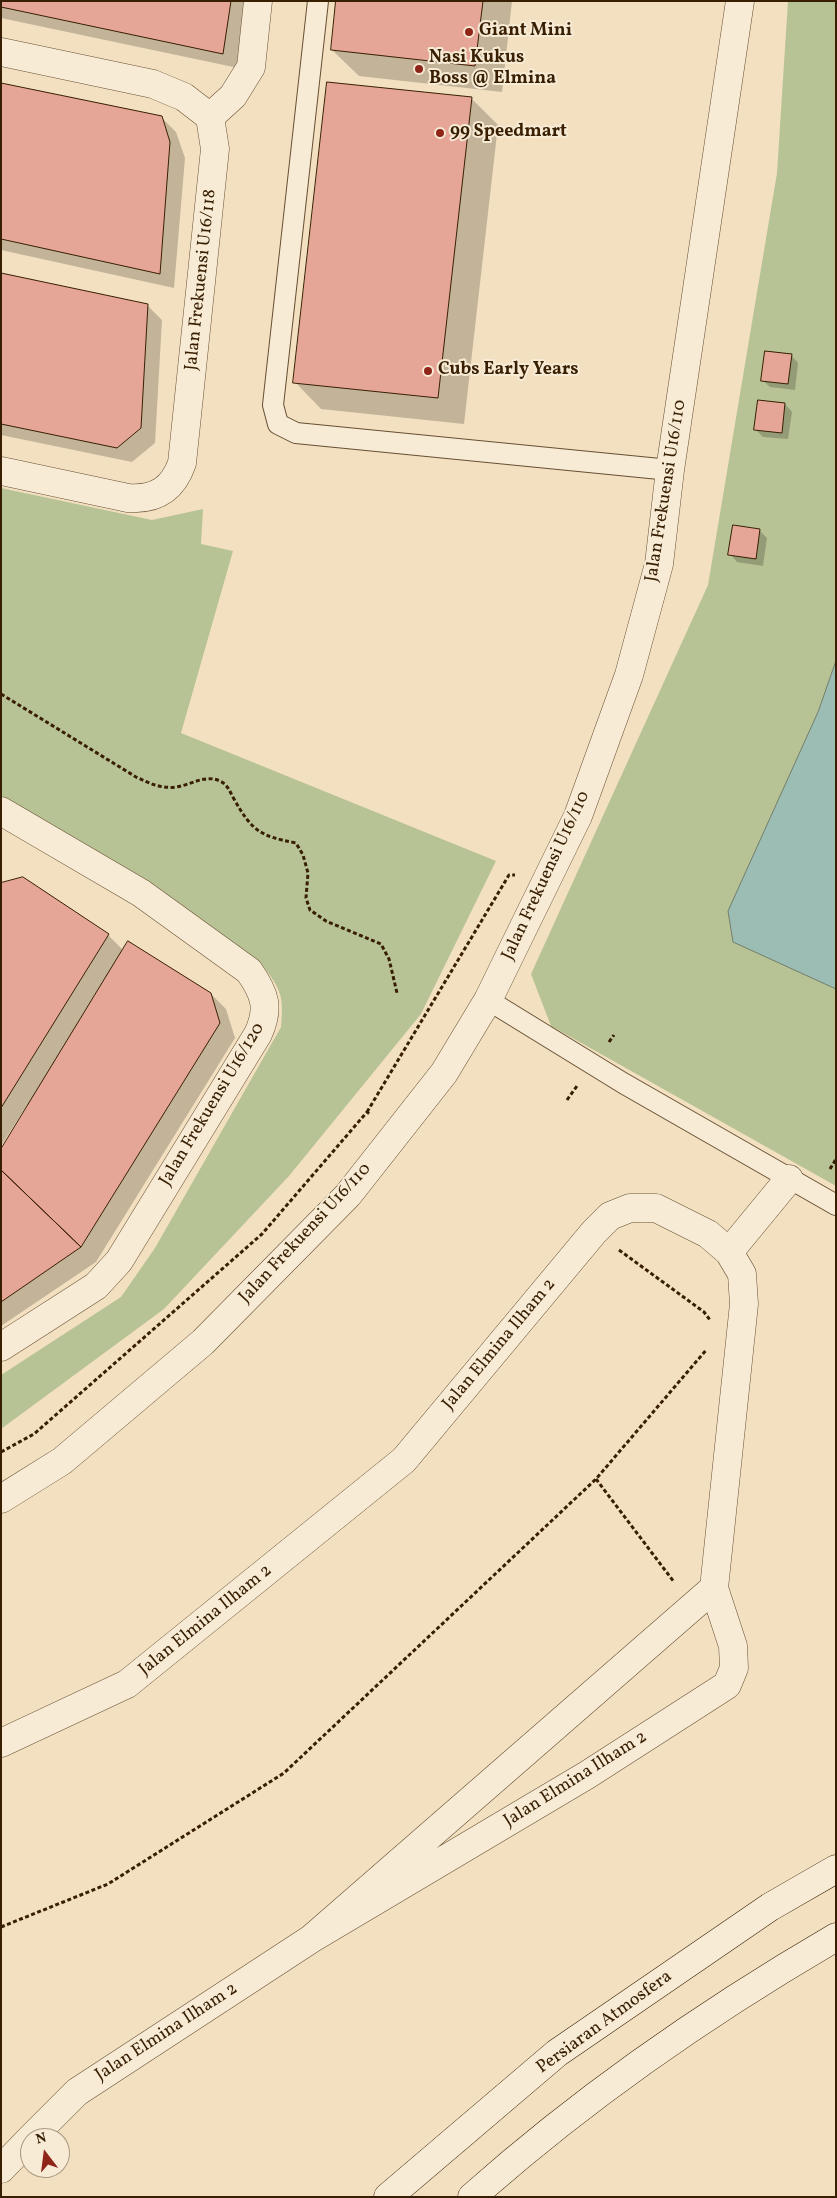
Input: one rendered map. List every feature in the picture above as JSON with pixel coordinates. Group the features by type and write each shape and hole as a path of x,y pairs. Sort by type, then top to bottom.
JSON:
{"street":[{"path":"1,52 153,84 184,97 210,116 233,96 251,67 258,1"},
{"name":"Jalan Frekuensi U16/110","path":"1,1499 62,1461 204,1342 348,1195 444,1073 488,1000 578,816 629,675 659,564 670,470 740,1"},
{"name":"Jalan Frekuensi U16/118","path":"1,471 128,498 142,499 156,496 168,488 177,477 182,463 213,183 215,149 210,116"},
{"name":"Jalan Frekuensi U16/120","path":"1,811 141,894 249,971 258,984 264,999 266,1017 253,1042 119,1261 96,1286 1,1347"},
{"path":"729,1252 788,1178"},
{"name":"Jalan Elmina Ilham 2","path":"1,1743 127,1684 404,1460 594,1232 610,1216 630,1208 656,1208 708,1234 729,1252 742,1274 744,1304 714,1588 733,1646 734,1668 727,1685 587,1775 311,1939 77,2092 42,2128"},
{"name":"Jalan Elmina Ilham 2","path":"311,1939 714,1588"},
{"name":"Persiaran Atmosfera","path":"388,2197 557,2053 770,1907 836,1869"},
{"path":"472,2197 598,2095 758,1982 836,1937"},
{"name":"Jalan Elmina Ilham 2","path":"1,2169 20,2150"}],"lane":[{"path":"318,1 273,405 278,424 296,433 670,470"},
{"path":"488,1000 623,1083 836,1206"}],"path":[{"path":"1,694 136,777 155,786 176,787 205,778 219,780 227,785 248,821 258,833 296,843 303,855 308,873 306,898 310,910 326,921 381,944 389,960 397,993"},
{"path":"1,1452 34,1434 262,1234 367,1112 509,876 518,874 543,887"},
{"path":"367,1112 398,1133"},
{"path":"830,1169 836,1160"},
{"path":"594,1232 704,1312 712,1322"},
{"path":"1,1927 108,1884 284,1773 596,1479 710,1346"},
{"path":"596,1479 693,1608"}],"green space":[{"path":"788,1 836,1 836,1186 551,1026 531,974 708,585 777,173"},
{"path":"1,488 152,520 203,509 201,544 233,551 181,733 496,861 421,1014 289,1176 164,1309 1,1429 1,1375 121,1297 155,1248 281,1027 282,1007 277,986 261,964 121,870 1,800"}],"water":[{"path":"836,661 836,989 733,942 728,911 818,712"}],"building":[{"path":"1,1 231,1 223,54 1,7"},
{"path":"336,1 483,1 475,66 331,50"},
{"path":"327,82 472,97 438,398 293,383"},
{"path":"1,83 162,116 170,142 160,274 1,239"},
{"path":"1,273 148,304 141,428 117,448 1,424"},
{"path":"765,351 792,354 788,384 761,381"},
{"path":"758,400 785,403 782,433 754,430"},
{"path":"733,525 760,529 756,559 728,555"},
{"path":"23,877 109,934 1,1108 1,883"},
{"path":"128,941 211,993 220,1023 81,1247 1,1170 1,1149"},
{"path":"1,1170 81,1247 1,1302"}],"place":[{"name":"Giant Mini","path":"469,32"},
{"name":"Nasi Kukus Boss @ Elmina","path":"419,69"},
{"name":"99 Speedmart","path":"440,133"},
{"name":"Cubs Early Years","path":"428,371"}]}
